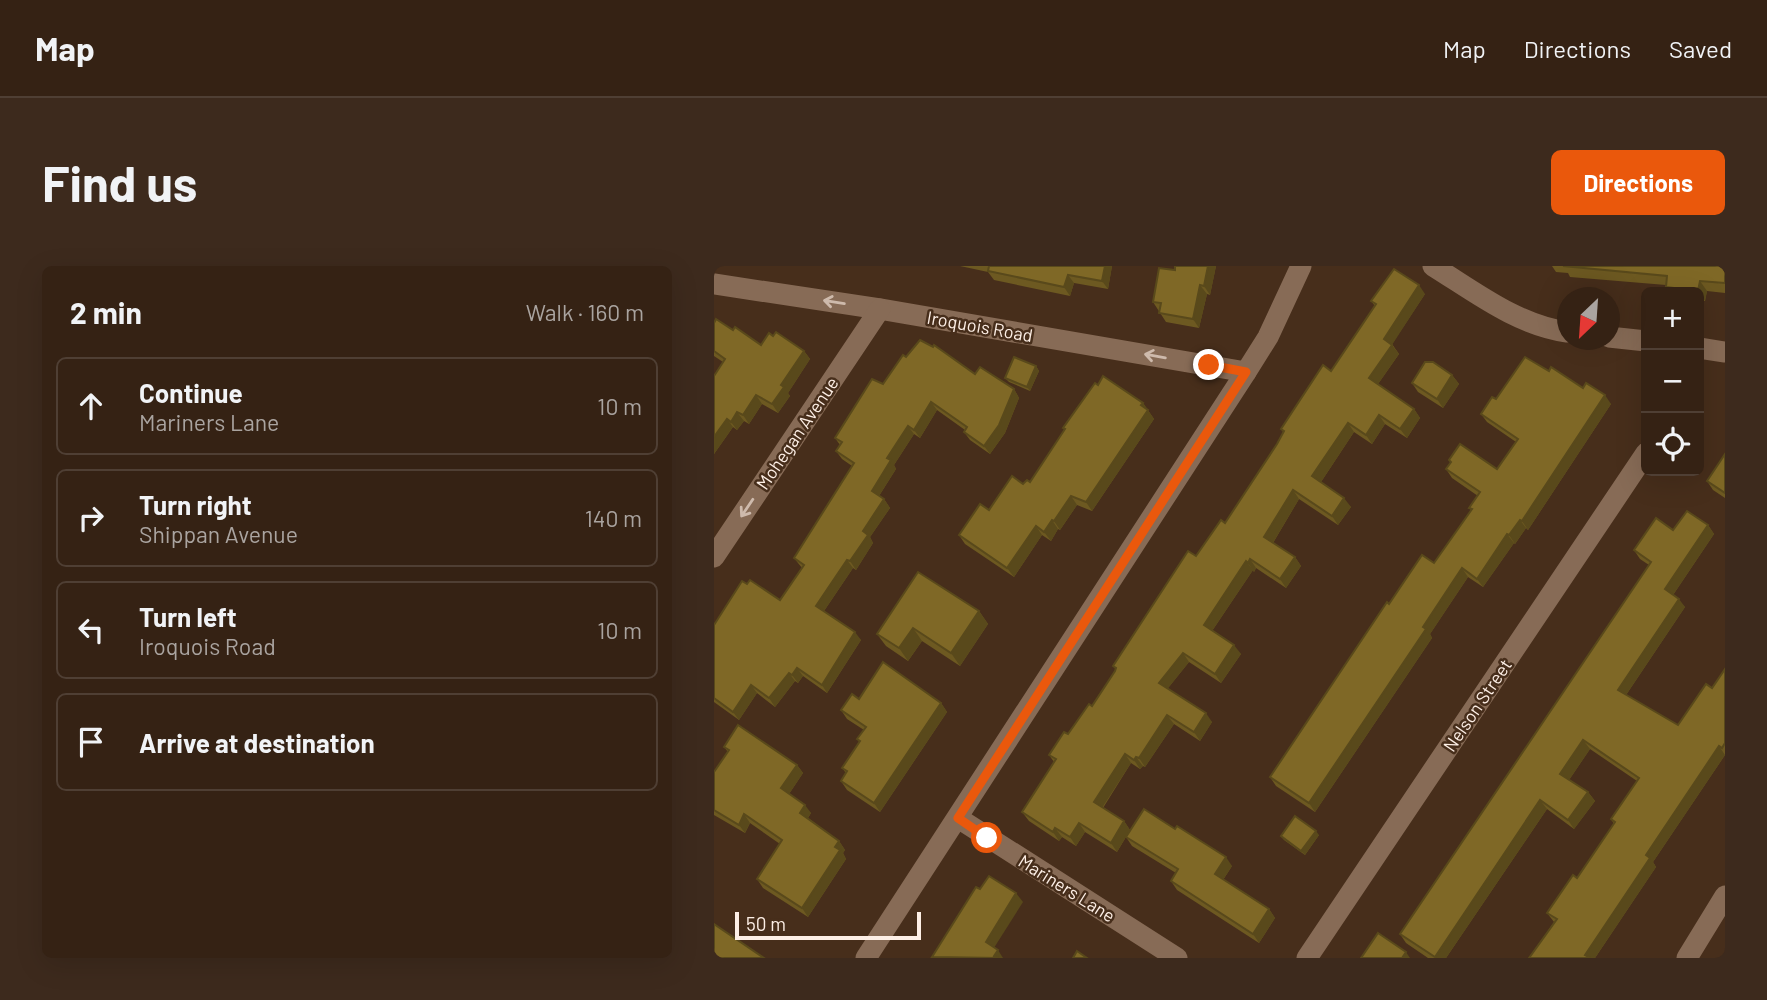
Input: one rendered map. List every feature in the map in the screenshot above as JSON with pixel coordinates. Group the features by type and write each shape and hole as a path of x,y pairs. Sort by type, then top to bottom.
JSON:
{"street":[{"path":"866,958 1246,372 1268,337 1301,266"},
{"path":"1433,266 1524,320 1557,331"},
{"name":"Iroquois Road","path":"714,284 880,309 1246,372"},
{"name":"Mohegan Avenue","path":"714,556 880,309"},
{"path":"1620,338 1641,340"},
{"path":"1704,349 1725,352"},
{"name":"Nelson Street","path":"1307,958 1641,460"},
{"name":"Mariners Lane","path":"958,818 1177,958"},
{"path":"1686,958 1725,896"}],"building":[{"path":"989,266 1105,266 1102,281 1068,275 1064,287 988,271"},
{"path":"1175,266 1208,266 1204,286 1200,285 1193,319 1159,313 1161,303 1153,302 1159,268 1175,270"},
{"path":"1563,266 1725,266 1725,283 1700,281 1699,287 1666,287 1667,276"},
{"path":"1394,269 1419,285 1384,339 1392,345 1369,378 1414,409 1400,429 1379,415 1366,435 1348,423 1312,476 1344,498 1332,516 1293,490 1264,537 1295,557 1280,579 1250,559 1248,563 1246,561 1204,625 1234,645 1215,674 1183,653 1159,683 1206,713 1194,732 1167,715 1139,758 1134,760 1125,754 1094,802 1124,821 1111,843 1079,823 1070,837 1055,828 1053,832 1022,812 1056,759 1049,755 1064,732 1068,734 1089,704 1092,706 1115,671 1113,666 1188,551 1196,556 1221,520 1225,523 1277,444 1284,431 1281,429 1323,365 1331,371 1376,304 1371,301"},
{"path":"716,319 733,330 735,327 761,345 769,333 773,336 776,332 804,351 781,385 784,387 772,404 756,395 743,415 737,412 731,422 727,419 714,437 714,376 725,359 714,351"},
{"path":"920,340 933,347 934,345 975,374 980,367 1014,389 999,425 984,446 964,432 967,427 931,402 914,430 908,426 887,458 891,460 872,491 884,499 863,531 868,535 850,561 847,560 816,606 855,632 822,685 797,668 792,675 789,673 769,698 751,685 733,712 714,698 714,625 742,581 747,584 750,580 780,600 804,565 794,558 854,463 836,451 842,442 835,438 872,379 883,384 903,355 906,357"},
{"path":"1014,357 1036,366 1027,387 1005,378"},
{"path":"1525,357 1549,371 1551,367 1583,388 1586,383 1605,395 1522,521 1507,534 1477,579 1462,568 1423,627 1426,629 1309,803 1270,777 1387,602 1389,604 1422,555 1434,563 1472,509 1469,508 1480,492 1446,469 1460,444 1497,469 1518,439 1481,414 1492,397 1496,399"},
{"path":"1425,362 1433,362 1452,375 1437,399 1412,383"},
{"path":"1103,376 1143,403 1141,405 1148,410 1086,502 1071,496 1044,532 1036,526 1007,568 959,535 980,504 989,510 1012,476 1023,484 1027,480 1030,482 1065,429 1063,428"},
{"path":"1725,454 1725,493 1707,481"},
{"path":"1687,511 1708,525 1665,589 1679,599 1618,690 1678,725 1706,684 1712,688 1725,669 1725,743 1722,748 1719,746 1646,855 1650,858 1585,955 1588,958 1529,958 1557,919 1547,913 1573,875 1577,878 1615,822 1611,819 1639,778 1583,740 1560,774 1588,792 1568,820 1540,800 1435,957 1400,934 1651,562 1634,550 1656,518 1673,530"},
{"path":"918,572 979,611 951,653 913,628 899,648 877,634"},
{"path":"883,662 941,703 874,803 841,781 847,771 842,768 866,727 841,710 852,694 859,699"},
{"path":"738,725 797,765 781,788 805,805 800,813 839,841 835,847 840,850 802,908 757,879 782,840 744,814 739,825 714,810 714,772 729,750 724,747"},
{"path":"1144,809 1226,857 1215,874 1269,909 1253,934 1171,881 1178,869 1126,837"},
{"path":"1295,816 1316,831 1301,851 1281,836"},
{"path":"989,876 1016,893 986,942 998,950 994,956 998,958 932,957 976,887 980,889"},
{"path":"714,924 764,958 714,958"},
{"path":"1378,933 1406,952 1402,958 1361,958"},
{"path":"1077,951 1087,958 1073,958"}],"route":[{"path":"987,838 958,818 1246,372 1209,365"}]}
